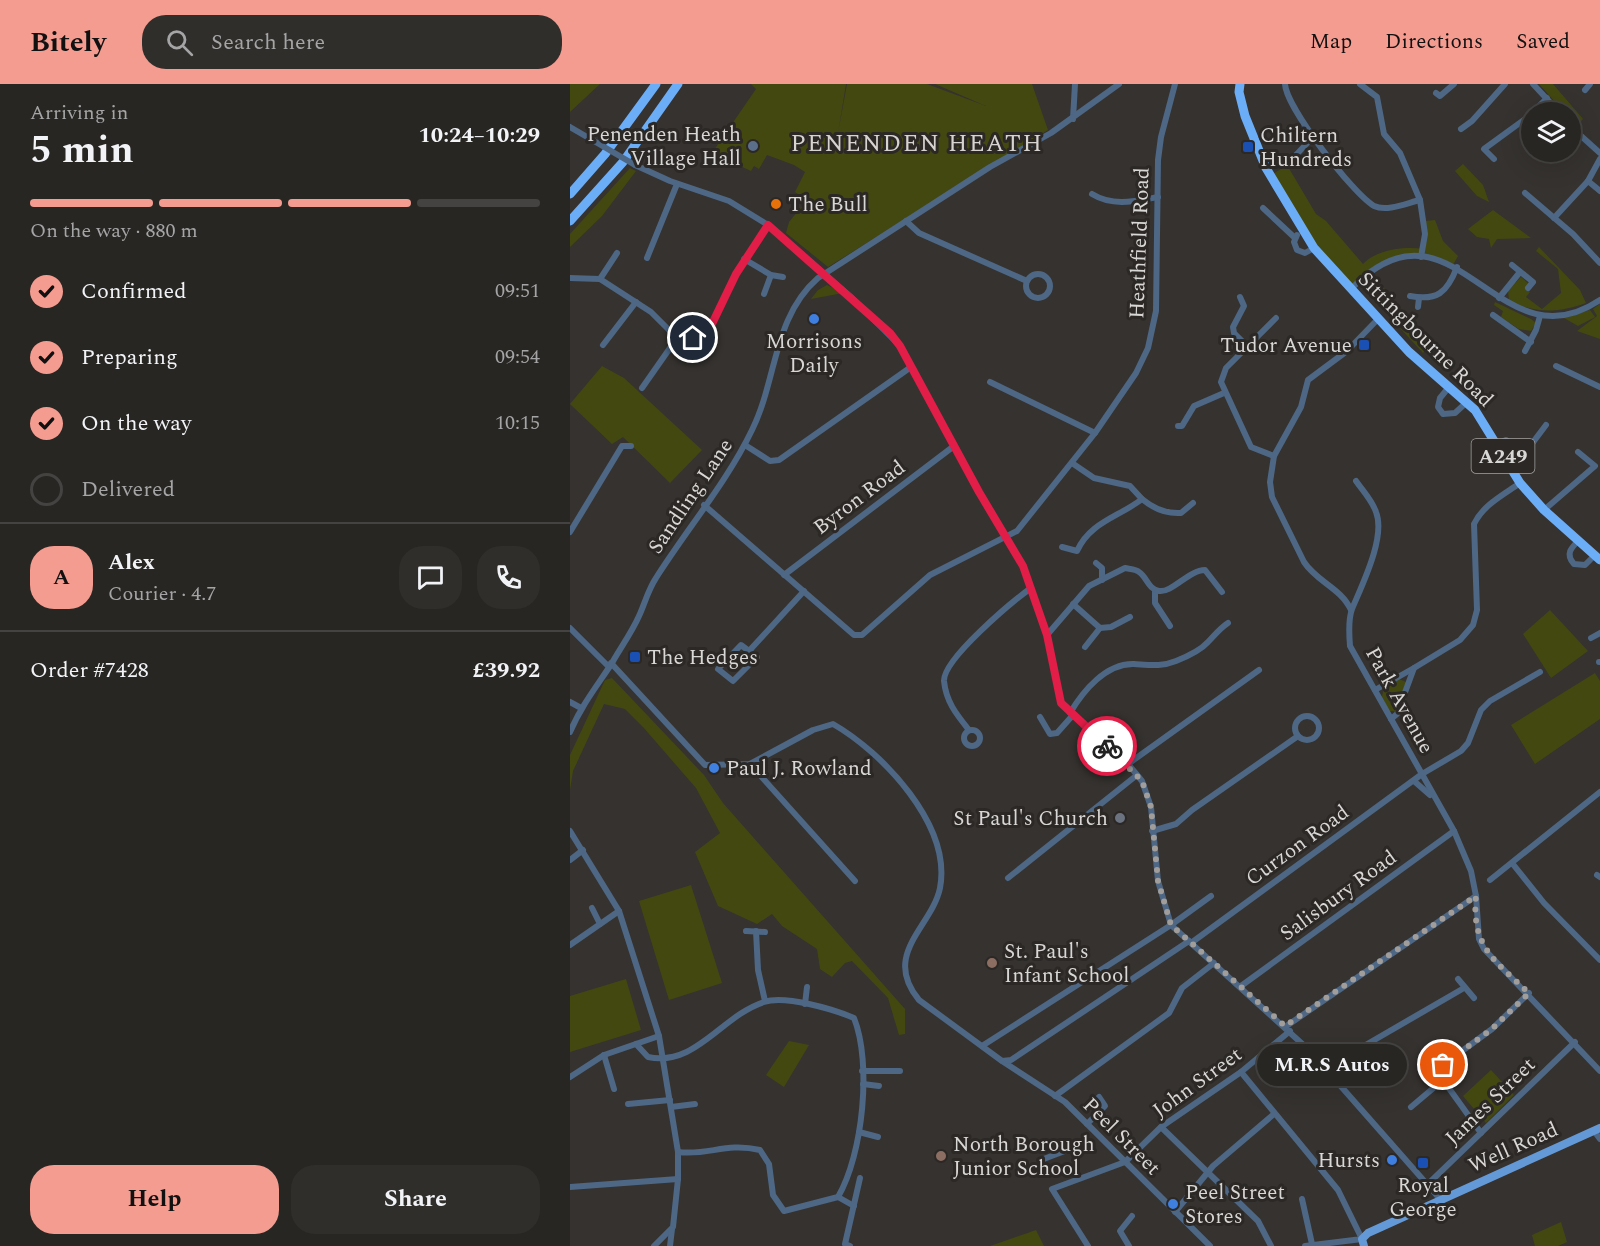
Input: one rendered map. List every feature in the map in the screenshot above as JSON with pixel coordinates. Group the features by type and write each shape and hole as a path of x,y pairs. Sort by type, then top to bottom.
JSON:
{"highway":[{"path":"570,194 605,154 656,84"},
{"path":"570,221 622,162 678,84"},
{"name":"Sittingbourne Road","path":"1238,87 1266,168 1299,234 1409,352 1467,402 1486,424 1520,483 1544,510 1598,557"}],"main road":[{"name":"Well Road","path":"1363,1242 1368,1233 1597,1130"}],"street":[{"path":"1073,119 1075,84"},
{"name":"Sandling Lane","path":"570,732 580,708 610,665 639,616 651,586 745,445 766,397 781,334 788,316 808,288 990,167 1073,119 1119,84"},
{"name":"Heathfield Road","path":"704,505 854,635 862,635 930,575 1007,537 1024,523 1095,433 1136,373 1152,333 1157,288 1160,148 1175,84"},
{"path":"1285,84 1289,102 1313,137 1374,206 1386,207 1420,200"},
{"path":"1360,84 1377,97 1384,134 1400,153 1420,200 1425,228 1420,257"},
{"path":"1436,93 1440,96 1454,84"},
{"path":"1461,129 1472,122 1505,84"},
{"path":"1533,84 1550,102"},
{"path":"1585,90 1590,84"},
{"path":"1543,102 1547,98"},
{"path":"1494,159 1484,149 1521,121"},
{"path":"570,127 635,165 677,184 729,201 768,225 890,333 1023,566 1047,635 1061,703 1137,775 1151,807 1158,881 1171,925 1288,1029 1326,1068 1440,1199"},
{"path":"1295,156 1313,137"},
{"path":"1581,137 1600,153"},
{"path":"1554,218 1588,181 1600,159"},
{"path":"1588,181 1600,191"},
{"path":"647,258 677,184"},
{"path":"1525,193 1599,259"},
{"path":"1092,194 1100,199 1125,202 1158,197"},
{"path":"1263,208 1299,234 1294,245 1299,251 1305,252 1314,248"},
{"path":"906,221 919,233 1027,281"},
{"path":"570,278 600,279 651,312 677,338 693,338 711,326 744,259 768,225"},
{"path":"600,279 617,253"},
{"path":"1350,290 1368,273 1386,261 1420,257 1457,267 1513,307 1540,316 1561,318 1598,302"},
{"path":"744,259 771,275 783,277"},
{"path":"1512,265 1533,282 1528,288"},
{"path":"1410,296 1431,298 1442,292 1457,267"},
{"path":"1499,298 1520,272"},
{"path":"764,294 771,275"},
{"path":"1240,297 1244,306 1233,327 1234,333 1247,346"},
{"path":"1418,307 1419,298"},
{"path":"603,345 636,302"},
{"path":"1496,315 1531,342"},
{"path":"1525,351 1531,342 1540,316"},
{"path":"1274,456 1251,447 1224,393 1221,382 1224,371 1276,318"},
{"path":"1351,610 1336,589 1309,570 1272,497 1270,482 1274,456 1301,407 1306,384 1310,377 1347,351 1378,320"},
{"path":"642,388 677,338"},
{"path":"1556,366 1566,375 1600,387"},
{"path":"745,445 770,461 779,460 911,367"},
{"path":"990,382 1095,433"},
{"path":"1449,387 1438,401 1438,407 1443,414 1455,413 1467,402"},
{"path":"1178,426 1182,426 1194,406 1224,393"},
{"path":"1497,444 1506,440 1525,453 1546,425"},
{"path":"570,532 622,446 631,446"},
{"name":"Byron Road","path":"784,575 954,446"},
{"path":"1544,510 1595,466 1578,452"},
{"path":"1072,463 1094,478 1130,486 1153,508 1182,513 1193,503"},
{"name":"Park Avenue","path":"1356,481 1377,514 1379,529 1364,581 1351,610 1348,630 1350,646 1422,774 1432,797 1454,831 1471,871 1476,896 1479,939 1491,957 1529,993 1600,1071"},
{"path":"1375,690 1460,640 1473,625 1477,610 1474,524 1479,514 1489,505 1520,483"},
{"path":"1062,547 1077,551 1082,539 1095,526 1125,512 1142,499"},
{"path":"1579,540 1569,551 1569,558 1574,564 1586,565 1598,557"},
{"path":"1096,563 1102,568 1102,580"},
{"path":"1047,635 1089,586 1125,568 1139,572 1155,590 1155,603 1170,626"},
{"path":"1155,590 1164,591 1198,570 1205,570 1222,592"},
{"path":"969,730 950,705 944,679 947,671 951,663 1011,603 1031,588"},
{"path":"749,651 804,591"},
{"path":"1073,604 1100,628"},
{"path":"1085,646 1100,628 1111,627 1130,617"},
{"path":"1040,717 1050,734 1057,733 1072,714 1079,698 1102,674 1132,664 1157,666 1186,657 1207,644 1215,633 1228,623"},
{"path":"570,628 610,665 705,765 750,764 855,881"},
{"path":"1592,638 1600,633"},
{"path":"741,645 749,651 757,657 733,681 718,669 741,645"},
{"path":"1391,719 1397,714 1414,668"},
{"path":"1128,764 1259,670"},
{"name":"Curzon Road","path":"1002,1060 1011,1060 1190,942 1422,774 1461,751 1468,743 1481,710 1490,701 1540,672"},
{"path":"570,702 580,708"},
{"path":"1309,716 1316,720 1319,727 1315,738 1308,741 1298,736 1296,724 1301,718 1309,716"},
{"name":"Peel Street","path":"750,764 813,730 833,724 850,734 911,793 933,836 942,875 938,895 908,948 909,981 919,1000 1055,1096 1087,1124 1210,1246"},
{"path":"1152,831 1176,824 1192,810 1298,736"},
{"path":"1008,878 1137,775"},
{"path":"1414,781 1432,797"},
{"path":"1490,880 1600,792"},
{"path":"570,831 619,911 659,1036 678,1152 678,1179 670,1246"},
{"name":"Salisbury Road","path":"1241,986 1454,831"},
{"path":"570,860 583,850"},
{"path":"1512,863 1544,903 1600,960"},
{"path":"982,1046 1171,925 1211,896"},
{"name":"John Street","path":"1125,1162 1161,1126 1241,1072 1288,1029 1476,896"},
{"path":"592,908 600,924"},
{"path":"570,945 619,911"},
{"path":"746,931 765,932"},
{"path":"756,932 759,970 765,1001"},
{"path":"1055,1096 1169,1013 1182,988 1214,963"},
{"path":"1458,979 1474,998"},
{"path":"804,1004 807,987"},
{"path":"1326,1068 1464,988"},
{"path":"1428,1076 1492,1029 1529,993"},
{"path":"636,1044 648,1058 663,1060 689,1053 739,1016 765,1001 827,1007 854,1018 861,1035 863,1084 859,1132 845,1184 838,1197"},
{"path":"570,1077 604,1055 659,1036"},
{"name":"James Street","path":"1428,1184 1575,1042"},
{"path":"604,1055 614,1089"},
{"path":"862,1071 900,1071"},
{"path":"1241,1072 1338,1190 1363,1242 1308,1245 1302,1199"},
{"path":"1411,1107 1443,1080 1481,1132"},
{"path":"863,1084 879,1086"},
{"path":"1087,1124 1105,1106 1100,1097"},
{"path":"628,1104 695,1104"},
{"path":"1175,1212 1209,1171 1274,1114"},
{"path":"1161,1126 1258,1221 1271,1246"},
{"path":"1597,1130 1600,1139"},
{"path":"859,1132 878,1137"},
{"path":"678,1152 694,1154 719,1147 742,1146 760,1150 769,1164 773,1195 784,1211 838,1197 854,1206"},
{"path":"1041,1160 1070,1149"},
{"path":"1088,1246 1052,1189 1125,1162"},
{"path":"850,1246 845,1244 860,1178"},
{"path":"570,1187 678,1179"},
{"path":"1129,1246 1120,1232 1132,1216"},
{"path":"654,1246 673,1227"}],"green space":[{"path":"570,84 600,84 570,112"},
{"path":"751,84 846,84 838,133 847,84 927,84 986,106 935,84 1032,84 1048,130 828,267 786,233 789,222 807,200 795,192 805,172 794,165 767,155 759,169 754,166 751,171 712,153 756,89"},
{"path":"1539,84 1553,84 1568,102 1555,102"},
{"path":"1463,164 1483,185 1489,202 1477,196 1455,171"},
{"path":"1287,165 1316,214 1326,221 1363,264 1375,255 1390,250 1423,249 1425,221 1435,220 1443,241 1458,256 1453,265 1421,257 1394,259 1350,290 1331,267 1270,176"},
{"path":"630,168 636,171 602,216 570,247 570,234"},
{"path":"1493,210 1531,238 1497,239 1491,248 1489,239 1477,237 1468,229"},
{"path":"1539,247 1580,290 1586,303 1566,309 1537,310 1509,300 1508,291 1521,277 1528,283 1525,289 1530,292 1526,297 1542,309 1561,293 1558,269 1536,251"},
{"path":"1376,278 1429,345 1423,353 1366,291"},
{"path":"827,285 843,293 811,299 818,290"},
{"path":"1495,302 1536,323 1531,331 1519,329 1501,317 1503,311 1494,305"},
{"path":"1600,304 1600,339 1577,331 1597,316 1593,309"},
{"path":"1590,310 1595,317 1578,326 1564,318"},
{"path":"602,366 624,378 702,450 670,483 623,437 612,444 570,404"},
{"path":"1550,610 1588,651 1551,678 1523,634"},
{"path":"1595,673 1600,681 1600,719 1535,764 1511,725"},
{"path":"612,678 704,775 723,803 905,1009 905,1034 899,1035 888,998 852,961 845,963 832,977 820,969 817,949 782,926 772,914 757,924 718,906 695,852 720,833 696,788 625,709 604,704 573,771 570,790 570,755 605,680"},
{"path":"1399,679 1406,682 1396,711 1389,711 1382,697 1383,691"},
{"path":"691,885 722,983 669,1000 639,901"},
{"path":"626,979 641,1030 570,1052 570,996"},
{"path":"789,1041 809,1045 784,1087 766,1075"},
{"path":"1491,1070 1514,1095 1486,1123 1463,1096"},
{"path":"1561,1222 1567,1242 1558,1246 1535,1246 1532,1235"},
{"path":"1036,1230 1044,1246 990,1246"}],"way so far":[{"path":"1107,746 1128,764 1142,781 1151,807 1158,881 1171,925 1285,1026 1476,896 1479,939 1484,949 1529,993 1492,1029 1443,1065"}],"place":[{"name":"Penenden Heath Village Hall","path":"753,146"},
{"name":"Chiltern Hundreds","path":"1248,147"},
{"name":"The Bull","path":"776,204"},
{"name":"Morrisons Daily","path":"814,319"},
{"name":"Tudor Avenue","path":"1364,345"},
{"name":"The Hedges","path":"635,657"},
{"name":"Paul J. Rowland","path":"714,768"},
{"name":"St Paul's Church","path":"1120,818"},
{"name":"St. Paul's Infant School","path":"992,963"},
{"name":"M.R.S Autos","path":"1443,1065"},
{"name":"North Borough Junior School","path":"941,1156"},
{"name":"Hursts","path":"1392,1160"},
{"name":"Royal George","path":"1423,1163"},
{"name":"Peel Street Stores","path":"1173,1204"}],"district":[{"name":"PENENDEN HEATH","path":"917,143"}],"route":[{"path":"693,338 711,326 744,259 768,225 890,333 900,346 979,492 1023,566 1047,635 1061,703 1107,746"}]}
